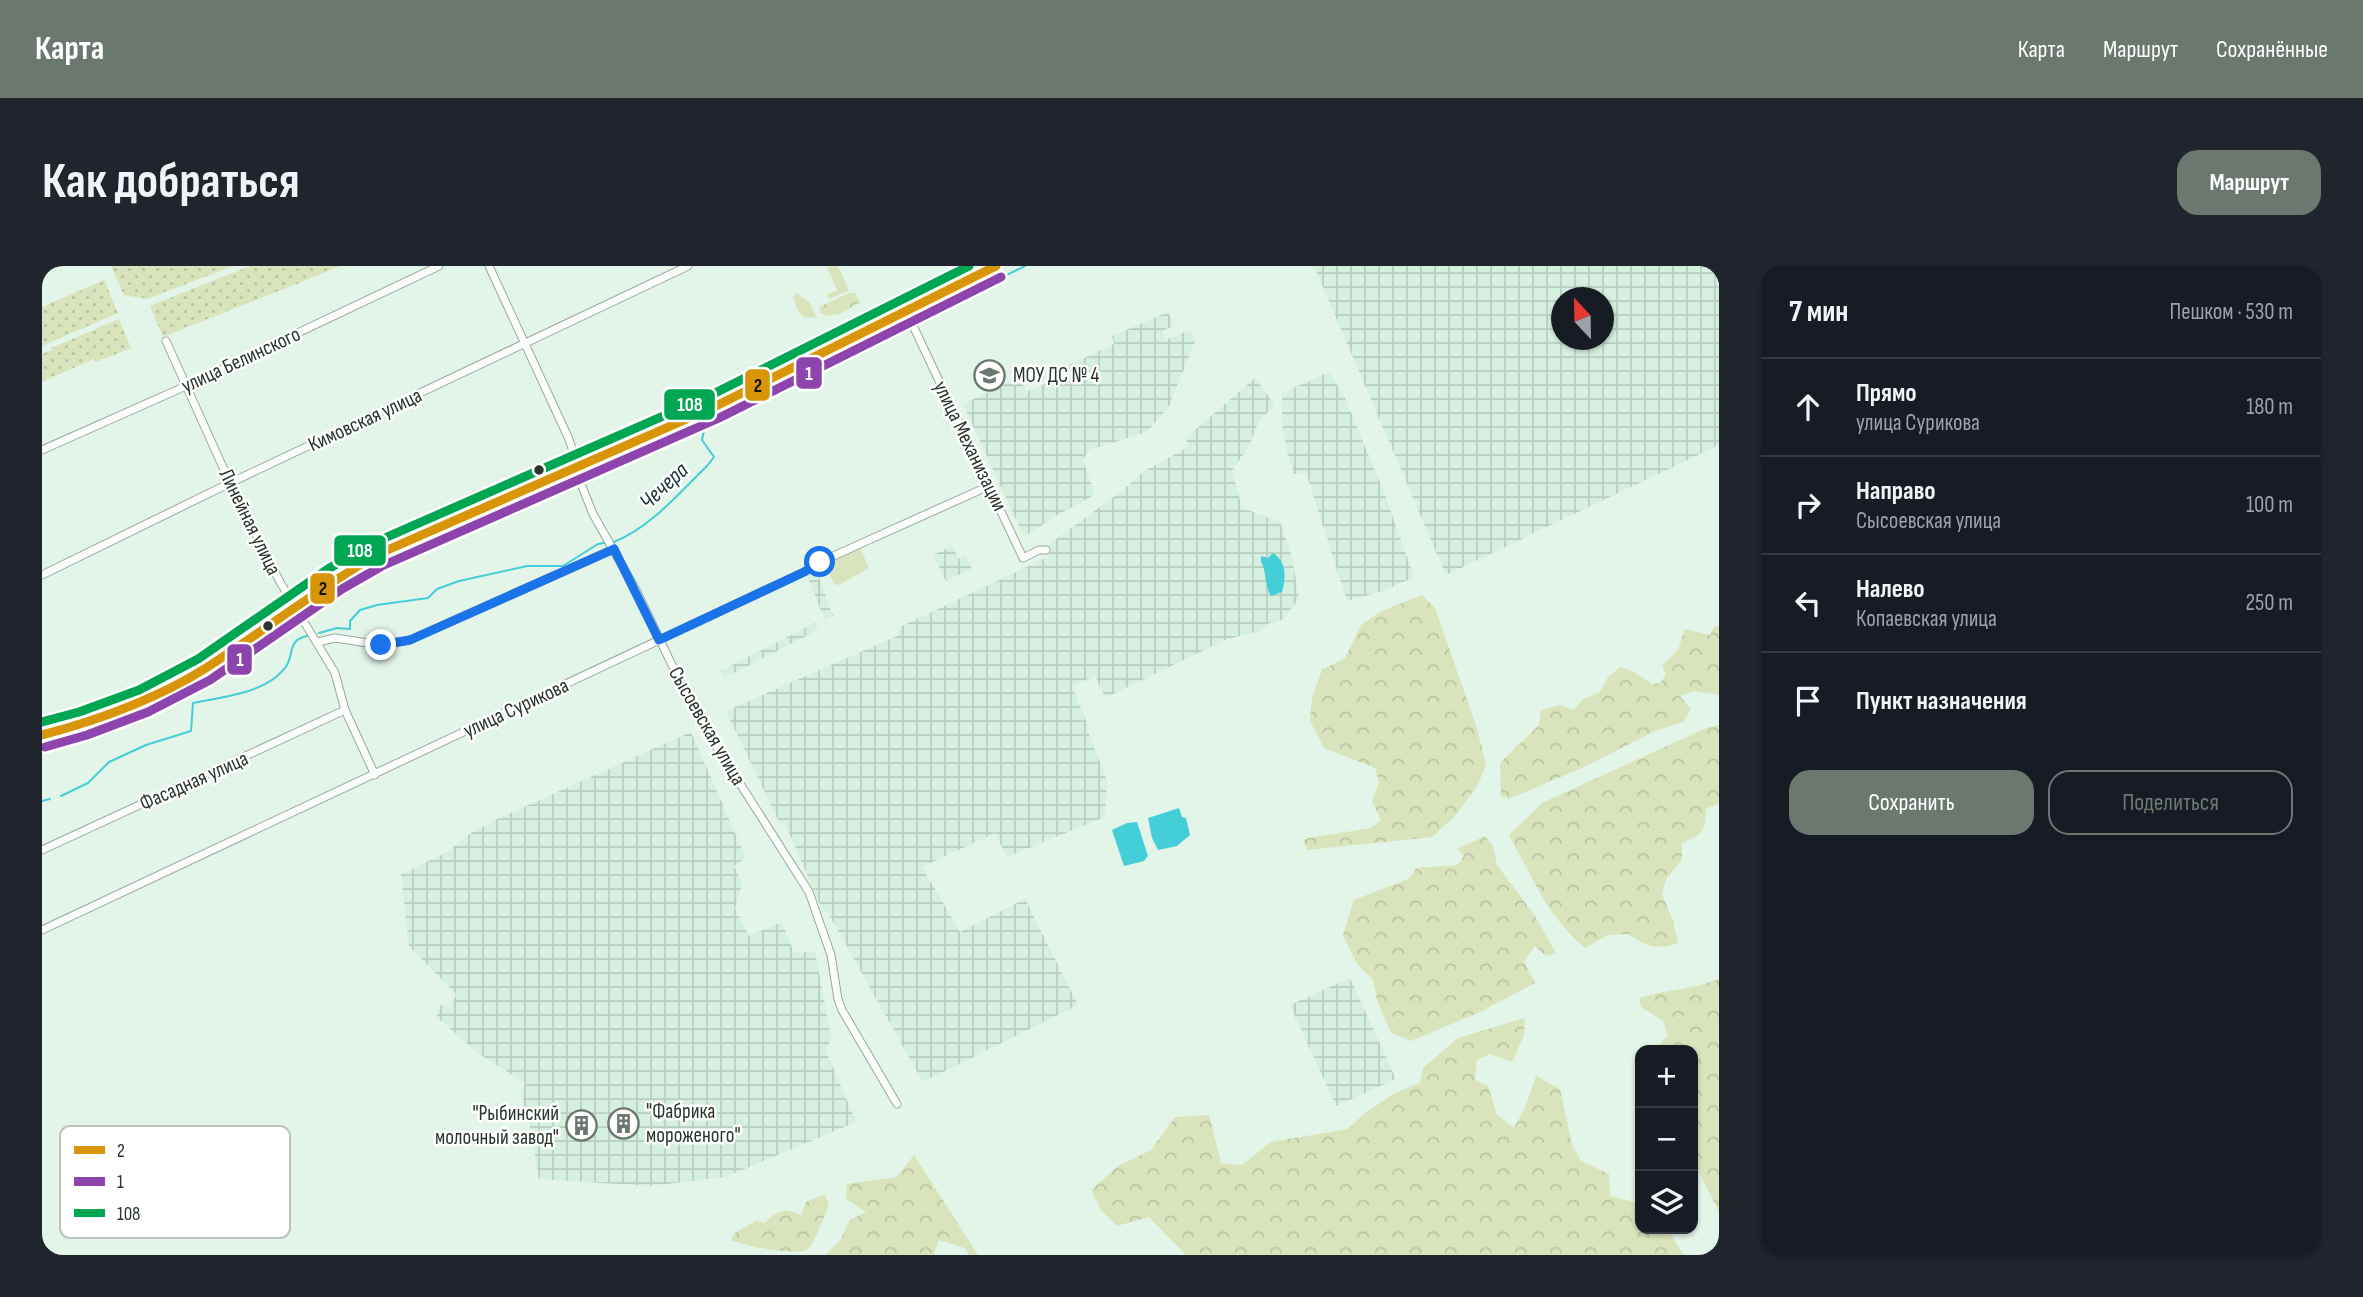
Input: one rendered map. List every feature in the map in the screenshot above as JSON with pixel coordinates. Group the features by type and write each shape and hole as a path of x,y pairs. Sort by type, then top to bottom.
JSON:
{"street":[{"name":"улица Белинского","path":"42,450 186,386 439,266"},
{"name":"Сысоевская улица","path":"489,266 568,437 575,454 575,469 593,514 614,549 700,721 809,892 831,955 842,1010 897,1104"},
{"name":"Кимовская улица","path":"42,575 688,266"},
{"path":"42,735 83,724 144,701 204,669 376,555 714,407 996,266"},
{"name":"улица Механизации","path":"906,312 1023,558 1039,550 1046,551"},
{"name":"Линейная улица","path":"166,341 230,483 295,607 335,673 345,710 375,775"},
{"name":"улица Сурикова","path":"42,930 375,775 804,572 820,562 989,486"},
{"path":"318,642 335,638 381,645 410,640 614,549"},
{"name":"Фасадная улица","path":"42,850 345,710"}],"shaded area":[{"path":"1314,266 1719,266 1719,445 1446,575"},
{"path":"1168,312 1174,326 1162,331 1166,340 1190,330 1195,341 1169,406 1147,432 1089,450 1083,460 1094,492 1091,497 1024,537 963,404 1020,377 1026,392 1070,374 1067,366 1114,344 1112,336"},
{"path":"1329,372 1345,398 1385,495 1414,577 1386,590 1347,601 1306,472 1294,474 1282,422 1282,393"},
{"path":"1255,378 1275,405 1259,421 1249,446 1232,471 1242,508 1280,522 1292,557 1299,599 1282,620 1267,624 1261,631 1227,639 1107,697 1095,676 1072,686 1107,781 1105,817 1007,857 995,833 922,867 960,932 1025,899 1078,1005 923,1082 827,911 823,912 785,823 780,824 726,711 897,636 900,627 1050,556 1048,545 1143,472 1188,447 1186,438"},
{"path":"952,546 959,559 966,555 972,569 946,581 933,555"},
{"path":"816,569 833,616 825,620 806,573"},
{"path":"815,623 818,630 724,678 721,671"},
{"path":"691,732 746,858 734,866 742,884 735,908 749,936 782,922 794,953 815,951 831,1038 826,1051 856,1122 725,1177 649,1186 539,1179 521,1092 525,1083 478,1053 437,1017 439,1005 451,1008 456,994 409,946 401,874 448,852 466,836 495,820"},
{"path":"1350,978 1396,1079 1336,1106 1290,1005"}],"green space":[{"path":"111,266 233,266 147,299 124,295"},
{"path":"250,266 340,266 163,337 150,306"},
{"path":"838,266 849,290 830,299 827,295 837,290 827,267"},
{"path":"104,280 118,313 42,346 42,307"},
{"path":"797,293 810,303 817,318 804,317 798,311 793,298"},
{"path":"849,293 855,293 860,302 840,314 826,316 820,312 819,307"},
{"path":"119,319 131,348 96,362 94,359 42,382 42,354"},
{"path":"856,549 861,550 869,568 839,585 834,584 826,567 827,563"},
{"path":"1422,595 1435,608 1477,728 1486,765 1476,788 1454,817 1432,837 1307,850 1303,839 1371,828 1381,820 1372,802 1379,782 1375,768 1324,748 1310,721 1312,697 1322,670 1345,658 1361,625 1382,611"},
{"path":"1715,625 1719,627 1719,695 1693,691 1680,696 1691,709 1683,722 1655,731 1582,768 1511,798 1501,797 1500,763 1539,725 1541,710 1560,705 1574,710 1583,699 1599,693 1608,677 1620,667 1634,672 1652,684 1660,683 1666,675 1662,666 1678,650 1685,629 1710,635"},
{"path":"1719,725 1719,803 1706,809 1702,831 1682,843 1682,860 1666,879 1662,894 1678,943 1652,946 1629,934 1608,935 1585,948 1551,910 1509,835 1542,803 1704,729"},
{"path":"1485,836 1493,846 1497,865 1535,916 1556,953 1546,956 1535,946 1524,961 1535,983 1480,1012 1411,1041 1391,1033 1377,1000 1373,980 1357,964 1343,935 1354,900 1410,878 1416,868 1457,865 1464,856 1457,849"},
{"path":"1719,979 1719,1212 1698,1171 1698,1045 1659,1045 1668,1035 1663,1021 1641,1007 1639,998"},
{"path":"1525,1018 1524,1035 1512,1062 1490,1054 1477,1060 1475,1080 1488,1086 1497,1115 1514,1128 1525,1108 1536,1076 1560,1089 1572,1144 1581,1161 1609,1174 1610,1196 1635,1203 1635,1234 1670,1234 1684,1255 1186,1255 1149,1217 1117,1226 1101,1210 1091,1190 1118,1166 1151,1150 1175,1117 1209,1115 1221,1163 1242,1165 1271,1142 1348,1129 1365,1113 1395,1093 1420,1083 1423,1068 1458,1038"},
{"path":"914,1155 978,1255 969,1255 965,1248 939,1240 935,1255 826,1255 841,1239 850,1220 866,1212 846,1199 847,1184 897,1177"},
{"path":"825,1194 829,1205 807,1250 769,1250 731,1240 735,1233 756,1221 765,1223 777,1213 790,1211 801,1215 806,1202"}],"water":[{"path":"1273,553 1281,561 1285,576 1282,592 1271,596 1261,556 1268,558"},
{"path":"1179,808 1182,817 1186,818 1190,835 1177,846 1158,850 1152,838 1148,818"},
{"path":"1137,822 1148,856 1144,861 1124,866 1112,830"}],"waterway":[{"name":"Чечера","path":"916,320 1025,266"},
{"name":"Чечера","path":"851,353 906,325"},
{"name":"Чечера","path":"614,542 652,519 707,466 714,457 702,440 704,430 842,358"},
{"name":"Чечера","path":"319,633 337,628 350,629 350,621 360,610 428,598 437,589 459,581 527,566 563,566 604,543"},
{"name":"Чечера","path":"61,796 88,783 109,762 146,745 191,731 193,703 236,694 267,683 286,667 297,640 307,636"},
{"name":"Чечера","path":"42,801 50,799"}],"transit line":[{"name":"108","path":"42,722 139,690 198,659 328,569 371,544 709,396 969,266"},
{"name":"2","path":"42,735 105,716 167,690 206,668 376,555 714,407 996,266"},
{"name":"1","path":"45,747 87,735 148,712 210,680 342,589 382,566 719,418 1001,277"}],"place":[{"name":"МОУ ДС № 4","path":"990,375"},
{"name":"\"Фабрика мороженого\"","path":"623,1123"},
{"name":"\"Рыбинский молочный завод\"","path":"582,1125"}],"route":[{"path":"381,645 410,640 614,549 659,640 820,562"}]}
